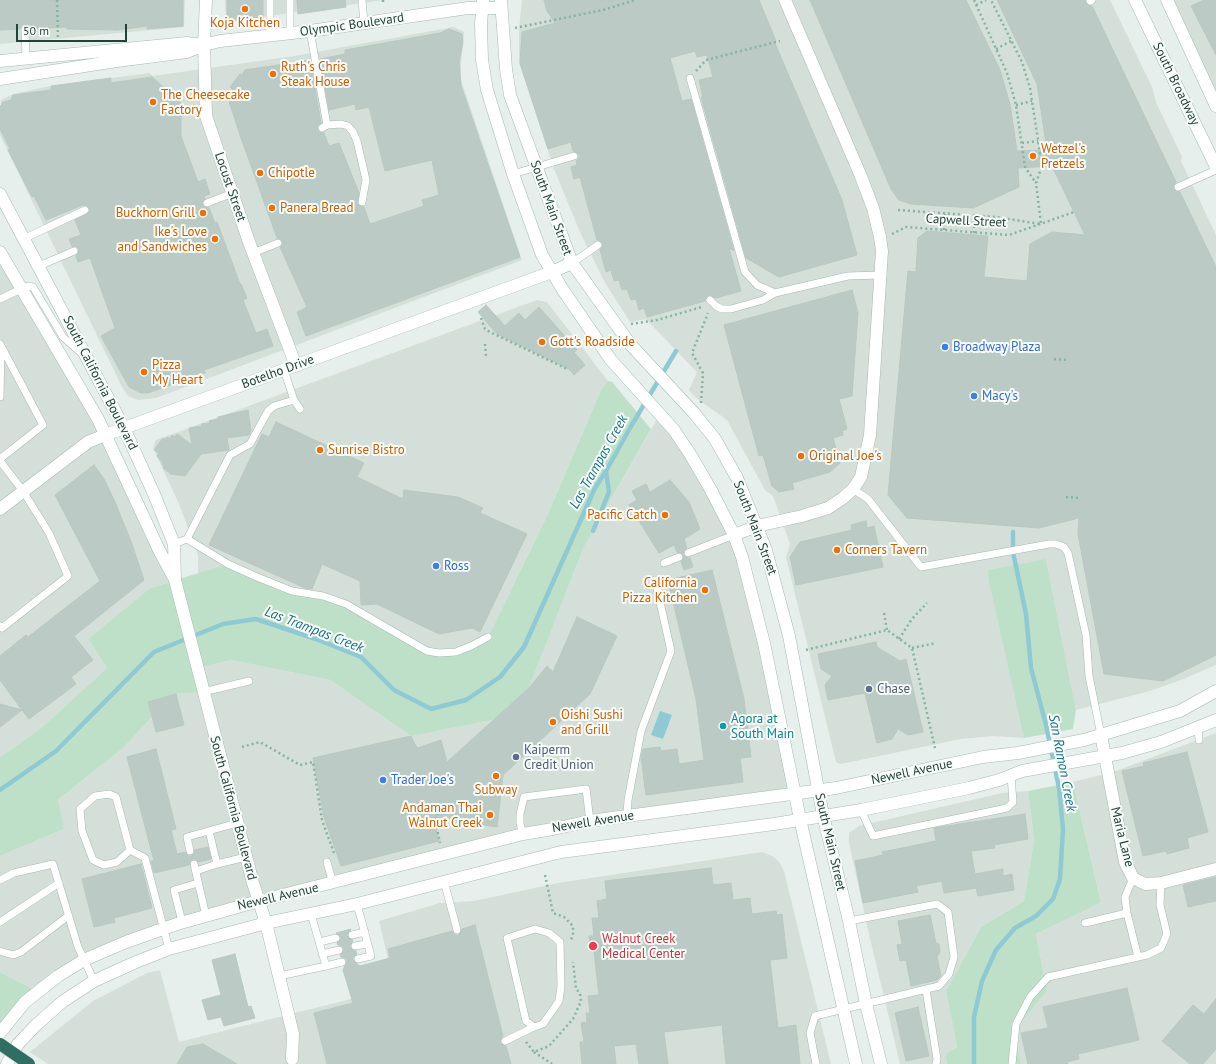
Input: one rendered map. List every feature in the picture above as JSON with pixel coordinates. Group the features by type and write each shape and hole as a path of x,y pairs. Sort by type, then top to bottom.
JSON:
{"highway":[{"path":"0,1044 29,1064"}],"street":[{"name":"Locust Street","path":"206,0 204,45 206,116 253,253 296,366"},
{"path":"734,535 757,526 802,516 828,508 853,489 861,477 869,448 882,250 880,237 870,202 785,0"},
{"name":"South Broadway","path":"1136,0 1216,168"},
{"name":"South Broadway","path":"1171,1 1216,106"},
{"name":"Olympic Boulevard","path":"0,79 187,52 204,45 220,41 310,31 482,4 501,4"},
{"name":"South Main Street","path":"482,4 482,60 487,90 513,174 542,255 611,360 674,430 711,490 734,535 742,557 764,643 800,819 856,1064"},
{"name":"South Main Street","path":"501,4 510,95 572,263 630,344 698,408 737,478 757,526 772,569 789,636 823,815 850,921 866,1004 881,1064"},
{"name":"Olympic Boulevard","path":"0,61 187,43 204,45"},
{"name":"South California Boulevard","path":"0,194 90,361 124,428 154,494 174,544 175,580 237,823 266,923 294,1034 295,1062"},
{"name":"South California Boulevard","path":"0,252 98,419 158,550 175,580"},
{"name":"Botelho Drive","path":"0,509 88,442 411,322 552,272 572,263"},
{"name":"Newell Avenue","path":"0,1033 25,1002 58,976 84,960 126,942 182,922 524,834 590,821 795,794 818,789 836,788 983,757 1018,753 1075,741 1101,735 1180,711 1216,691"},
{"name":"Newell Avenue","path":"7,1064 18,1044 35,1026 62,1002 94,981 169,949 266,923 357,904 561,852 861,810 969,788 1016,774 1077,762 1199,734 1216,720"},
{"name":"Maria Lane","path":"1101,735 1125,862 1133,878 1145,884 1161,883 1216,869"}],"lane":[{"path":"270,0 270,36"},
{"path":"290,0 290,33"},
{"path":"362,0 364,23"},
{"path":"26,29 26,59"},
{"path":"310,31 325,127 341,124 348,126 357,141 366,180 362,202"},
{"path":"690,78 699,126 745,272 757,285 776,293"},
{"path":"513,174 574,156"},
{"path":"1178,187 1216,168"},
{"path":"207,203 233,193"},
{"path":"23,238 85,210"},
{"path":"253,253 278,243"},
{"path":"572,263 598,245"},
{"path":"39,266 74,251"},
{"path":"709,302 722,309 731,309 763,300 776,293 848,276 880,275"},
{"path":"0,299 28,286 34,287 63,337 90,361"},
{"path":"0,345 0,397"},
{"path":"0,345 43,425 0,460 23,491 50,533 68,576 2,628 0,626"},
{"path":"284,370 294,400 300,409"},
{"path":"174,544 187,539 230,456 250,444 268,411 274,406 294,400"},
{"path":"853,489 868,499 921,567 1049,544 1056,544 1064,547 1068,553 1086,635 1089,676 1101,735"},
{"path":"688,553 734,535"},
{"path":"187,539 228,564 257,577 292,591 323,596 346,604 427,651 439,653 456,652 488,637"},
{"path":"664,563 679,557"},
{"path":"627,816 628,800 641,731 671,651 655,580"},
{"path":"204,692 249,681"},
{"path":"861,810 873,836 1007,808 1013,802 1016,774"},
{"path":"524,834 520,824 520,814 524,797 586,789 590,821"},
{"path":"130,850 117,862 104,865 93,860 82,831 80,809 95,796 109,794 116,797 130,850 145,858 169,949"},
{"path":"190,851 187,837 237,823"},
{"path":"209,831 217,864"},
{"path":"206,916 195,867 217,864 246,857"},
{"path":"327,862 333,884"},
{"path":"0,880 14,872 53,864 68,916 84,960 94,981"},
{"path":"1133,878 1125,897 1127,913 1138,957"},
{"path":"444,881 457,930"},
{"path":"0,922 59,883"},
{"path":"182,922 174,890 198,883"},
{"path":"1012,1064 1016,1024 1030,997 1048,978 1138,957 1161,948 1167,934 1160,906 1161,883"},
{"path":"357,904 371,956 358,958"},
{"path":"816,1064 810,1034 815,1016 939,986 949,974 954,957 948,912 937,904 850,921"},
{"path":"1085,923 1127,913"},
{"path":"311,914 326,966"},
{"path":"0,951 13,955 21,952 68,916"},
{"path":"505,1041 542,1024 559,1001 561,986 560,942 549,933 535,929 507,938 526,1022 534,1027"},
{"path":"352,935 364,932"},
{"path":"319,942 336,938"},
{"path":"355,946 368,944"},
{"path":"322,954 339,950"},
{"path":"279,976 342,962"},
{"path":"926,990 938,1059 936,1064"}],"path":[{"path":"57,0 58,40"},
{"path":"383,0 383,5"},
{"path":"515,28 603,10 635,0"},
{"path":"974,0 1007,73 1016,105 1024,167 1036,183"},
{"path":"976,5 986,0"},
{"path":"991,0 1022,62 1030,88 1042,166 1036,183 1041,224"},
{"path":"690,78 706,60 780,41"},
{"path":"996,48 1012,41"},
{"path":"1016,105 1032,101"},
{"path":"1022,143 1038,141"},
{"name":"Capwell Street","path":"898,210 974,216 1041,224"},
{"name":"Capwell Street","path":"890,236 906,227 1009,235 1074,212"},
{"path":"944,230 945,214"},
{"path":"974,216 974,233"},
{"path":"629,324 657,320 709,302"},
{"path":"698,408 703,373 692,352 708,313"},
{"path":"481,318 488,331 567,370"},
{"path":"485,344 486,356"},
{"path":"1054,359 1068,360"},
{"path":"1066,497 1080,498"},
{"path":"899,639 912,619 927,603"},
{"path":"884,613 887,630 912,648 935,748"},
{"path":"806,650 887,630"},
{"path":"912,648 936,643"},
{"path":"242,747 260,742 300,765 313,762 322,820 335,856"},
{"path":"438,813 435,819 438,841 442,846"},
{"path":"534,1052 552,1064"}],"shaded area":[{"path":"0,0 185,0 184,27 0,44"},
{"path":"225,0 384,0 226,22"},
{"name":"Broadway Plaza","path":"522,0 1110,0 1152,87 1156,102 1182,157 1181,161 1216,235 1216,665 1150,691 1076,710 1046,559 1022,724 1024,738 993,736 961,739 841,764 836,762 786,557 790,544 773,496 765,490 727,420 696,398 689,390 697,372 646,319 630,322 604,281 580,232 554,169 519,63 519,29"},
{"path":"1167,0 1216,0 1216,106"},
{"path":"454,27 464,32 461,80 522,260 156,398 138,400 128,396 122,387 0,135 1,100 13,94 50,86 149,73 153,76 294,56"},
{"path":"0,252 98,419 175,580 150,588 88,639 107,668 40,729 0,757"},
{"path":"537,300 547,302 608,381 601,390 547,516 488,637 471,646 439,653 228,564 198,574 198,555 179,504 153,448 156,440"},
{"path":"660,414 734,535 795,794 590,821 126,942 38,992 0,972 0,856 64,829 57,801 123,748 152,717 148,702 176,694 203,692 198,668 231,660 330,680 411,736 529,688 583,549"},
{"path":"1216,733 1216,1064 1021,1064 1014,1031 1047,991 1036,934 1101,901 1073,782 1116,771"},
{"path":"1028,791 1034,840 1024,901 981,927 946,991 957,1047 945,1054 947,1064 900,1064 868,930 849,843 849,833 859,826 1002,793"},
{"name":"Walnut Creek Medical Center","path":"762,852 774,857 780,863 784,871 831,1064 48,1064 30,1052 93,1001 147,973 160,970 179,1042 395,988 379,921 440,903 474,901 558,883"}],"green space":[{"path":"608,381 612,382 651,429 583,549 529,688 495,719 411,736 330,680 231,660 198,668 203,692 176,694 148,702 152,717 123,748 58,800 64,829 0,856 0,757 40,729 107,668 88,639 150,588 228,564 292,591 346,604 427,651 456,652 488,637 547,516 601,390"},
{"path":"1046,559 1076,710 1073,729 1024,738 989,581 988,570"},
{"path":"1073,782 1101,902 1036,934 1047,991 1014,1031 1021,1064 947,1064 945,1054 957,1047 946,991 981,927 1024,901 1034,840 1028,791"},
{"path":"0,972 38,992 0,1033"}],"water":[{"path":"660,711 672,715 663,739 651,735"}],"building":[{"path":"0,0 183,0 183,26 147,29 147,26 117,30 67,29 67,27 30,29 25,24 22,25 20,29 0,30"},
{"name":"Koja Kitchen","path":"227,0 263,0 263,18 242,20 227,19"},
{"path":"297,0 345,0 346,7 298,14"},
{"path":"544,0 759,0 776,41 774,41 842,200 857,255 779,277 746,258 701,97 703,97 699,80 713,77 707,55 697,57 695,51 670,58 682,101 691,99 734,251 729,248 741,291 716,298 708,295 705,301 647,317 644,308 639,310 636,299 631,300 627,289 622,290 619,280 614,281 611,270 606,272 600,250 603,244 597,240 580,177 574,179 571,167 577,165 576,161 579,158 579,154 573,151 571,142 548,149 520,63 522,32 555,23 547,11"},
{"path":"810,0 966,0 1000,70 1010,104 1017,151 1047,150 1037,84 997,0 1085,0 1087,5 1092,6 1176,182 1173,186 1174,189 1180,192 1216,267 1216,655 1163,681 1104,674 1078,534 1079,518 1039,528 907,518 888,495 908,271 916,272 918,238 927,231 988,236 984,277 1027,281 1030,244 1052,232 1085,235 1052,166 1018,168 1019,187 973,208 911,204 899,200 891,189"},
{"path":"1204,0 1216,0 1216,55 1191,6"},
{"path":"449,29 462,34 463,42 459,62 461,86 520,257 306,336 297,312 307,307 280,247 283,244 282,241 277,238 240,135 228,98 233,90 230,87 245,70 310,60 321,123 317,126 318,130 324,133 329,146 339,143 359,193 357,204 364,207 370,224 424,206 422,200 439,195 432,160 385,171 369,107 356,110 355,104 329,110 320,59 345,54 345,50 440,33"},
{"path":"152,77 181,103 181,136 198,182 205,179 210,194 204,196 205,198 202,204 204,207 209,208 215,223 217,222 240,284 247,298 243,300 256,333 267,329 273,346 204,370 205,373 148,393 141,393 129,387 101,336 115,328 90,258 78,262 76,256 79,249 72,246 69,239 81,235 75,220 89,213 89,208 83,205 46,220 34,196 32,197 8,150 10,149 0,129 0,107 3,102 11,100 13,95 51,90 51,86 111,78 111,83"},
{"path":"852,290 858,313 852,396 839,399 847,429 842,431 843,435 833,438 840,463 830,472 792,483 794,489 779,492 772,486 763,455 759,456 724,325"},
{"name":"Gott's Roadside","path":"486,305 505,326 519,313 525,320 539,307 577,350 574,352 585,365 574,375 569,369 497,334 478,312"},
{"path":"248,410 251,431 249,435 227,438 229,450 201,454 185,476 171,474 163,468 163,463 157,456 159,453 154,450 163,438 166,440 167,437 170,439 172,435 175,437 177,434 192,445 189,428 210,423 209,421 218,419 218,417"},
{"path":"276,422 364,463 357,477 403,499 404,490 458,497 483,508 480,513 527,534 480,632 472,628 439,634 377,604 361,605 360,581 322,564 312,589 305,588 209,545 262,434 269,437"},
{"path":"94,465 104,479 115,502 132,544 144,580 74,636 93,660 71,677 76,684 29,719 0,680 0,656 26,635 28,637 100,581 55,495"},
{"path":"670,480 689,502 700,529 684,539 687,548 684,550 683,555 677,552 674,545 659,553 629,505 637,500 632,491 646,484 650,492"},
{"name":"Corners Tavern","path":"866,521 867,528 874,526 883,567 796,585 790,557 800,542 852,530 851,525"},
{"path":"684,555 690,558 693,567 684,570 681,562"},
{"path":"712,570 744,699 751,757 740,758 743,782 646,795 641,757 643,749 660,747 661,751 677,749 679,764 704,760 696,699 668,580"},
{"path":"577,617 617,636 590,694 503,775 497,827 434,817 439,841 341,866 324,817 313,758 411,736 417,748 441,740 447,762 529,688 547,666 553,672"},
{"name":"Chase","path":"876,642 877,647 900,661 906,659 923,732 908,735 898,729 892,739 877,743 865,693 828,700 825,685 832,676 821,669 818,654"},
{"path":"176,694 184,725 156,732 148,702"},
{"path":"0,704 22,710 0,727"},
{"path":"156,749 176,829 171,830 177,854 185,852 188,856 191,856 195,850 208,847 211,859 199,862 196,859 193,859 189,865 154,873 151,861 154,861 127,757"},
{"path":"1187,752 1208,832 1187,838 1189,848 1167,854 1166,851 1143,856 1122,771 1144,766 1143,763"},
{"path":"1025,814 1028,839 994,845 995,848 971,851 975,874 1003,869 1003,876 1012,874 1014,890 978,896 976,888 944,893 942,881 916,886 918,892 863,903 855,861 883,855 882,852 936,841 934,828"},
{"path":"141,864 152,908 114,918 115,922 94,927 82,879"},
{"path":"711,868 713,885 731,883 733,900 750,898 752,914 776,911 777,915 782,914 787,958 770,960 778,1028 796,1025 800,1064 726,1064 722,1025 664,1032 668,1064 639,1064 636,1044 614,1046 616,1064 582,1064 580,1042 584,1042 581,1023 587,1022 586,1013 590,1013 588,996 599,995 594,951 591,951 589,936 594,936 592,918 599,918 597,901 607,899 605,881"},
{"path":"1216,877 1216,901 1188,907 1183,885"},
{"path":"930,915 936,943 939,944 940,952 937,957 941,976 937,980 911,986 906,960 900,961 897,945 902,944 898,921"},
{"path":"475,925 503,1036 500,1043 506,1046 511,1064 327,1064 314,1013 353,1003 343,970 347,961 340,955 344,949 337,943 341,937 336,933 351,929 347,936 353,940 350,947 356,951 357,954 353,957 353,960 360,966 390,958 388,949 452,931 455,935 459,935 462,929"},
{"path":"235,954 248,1007 251,1006 255,1018 224,1026 221,1017 208,1020 202,1000 221,995 212,960"},
{"path":"1127,988 1139,1040 1078,1054 1079,1059 1067,1062 1068,1064 1028,1064 1021,1033 1048,1028 1043,1007"},
{"path":"1216,999 1216,1049 1203,1064 1190,1064 1162,1041 1193,1005 1204,1014"},
{"path":"918,1007 929,1056 906,1061 895,1013"},
{"path":"203,1044 237,1064 177,1064 187,1047"}],"waterway":[{"name":"Las Trampas Creek","path":"0,790 56,751 154,652 223,624 256,619 316,639 361,657 394,690 431,709 466,700 500,677 524,647 595,488 676,351"},
{"path":"593,531 609,492 606,471"},
{"name":"San Ramon Creek","path":"974,1064 974,1017 982,981 996,950 1015,928 1036,916 1053,899 1060,879 1063,829 1059,788 1046,725 1031,668 1026,614 1013,552 1013,532"}],"place":[{"name":"Koja Kitchen","path":"245,9"},
{"name":"Ruth's Chris Steak House","path":"273,74"},
{"name":"The Cheesecake Factory","path":"153,102"},
{"name":"Wetzel's Pretzels","path":"1033,156"},
{"name":"Chipotle","path":"260,173"},
{"name":"Panera Bread","path":"272,208"},
{"name":"Buckhorn Grill","path":"203,213"},
{"name":"Ike's Love and Sandwiches","path":"215,239"},
{"name":"Gott's Roadside","path":"542,342"},
{"name":"Broadway Plaza","path":"945,347"},
{"name":"Pizza My Heart","path":"144,372"},
{"name":"Macy's","path":"974,396"},
{"name":"Sunrise Bistro","path":"320,450"},
{"name":"Original Joe's","path":"801,456"},
{"name":"Pacific Catch","path":"665,515"},
{"name":"Corners Tavern","path":"837,550"},
{"name":"Ross","path":"436,566"},
{"name":"California Pizza Kitchen","path":"705,590"},
{"name":"Chase","path":"869,689"},
{"name":"Oishi Sushi and Grill","path":"553,722"},
{"name":"Agora at South Main","path":"723,726"},
{"name":"Kaiperm Credit Union","path":"516,757"},
{"name":"Subway","path":"496,776"},
{"name":"Trader Joe's","path":"383,780"},
{"name":"Andaman Thai Walnut Creek","path":"490,815"},
{"name":"Walnut Creek Medical Center","path":"593,946"}]}
